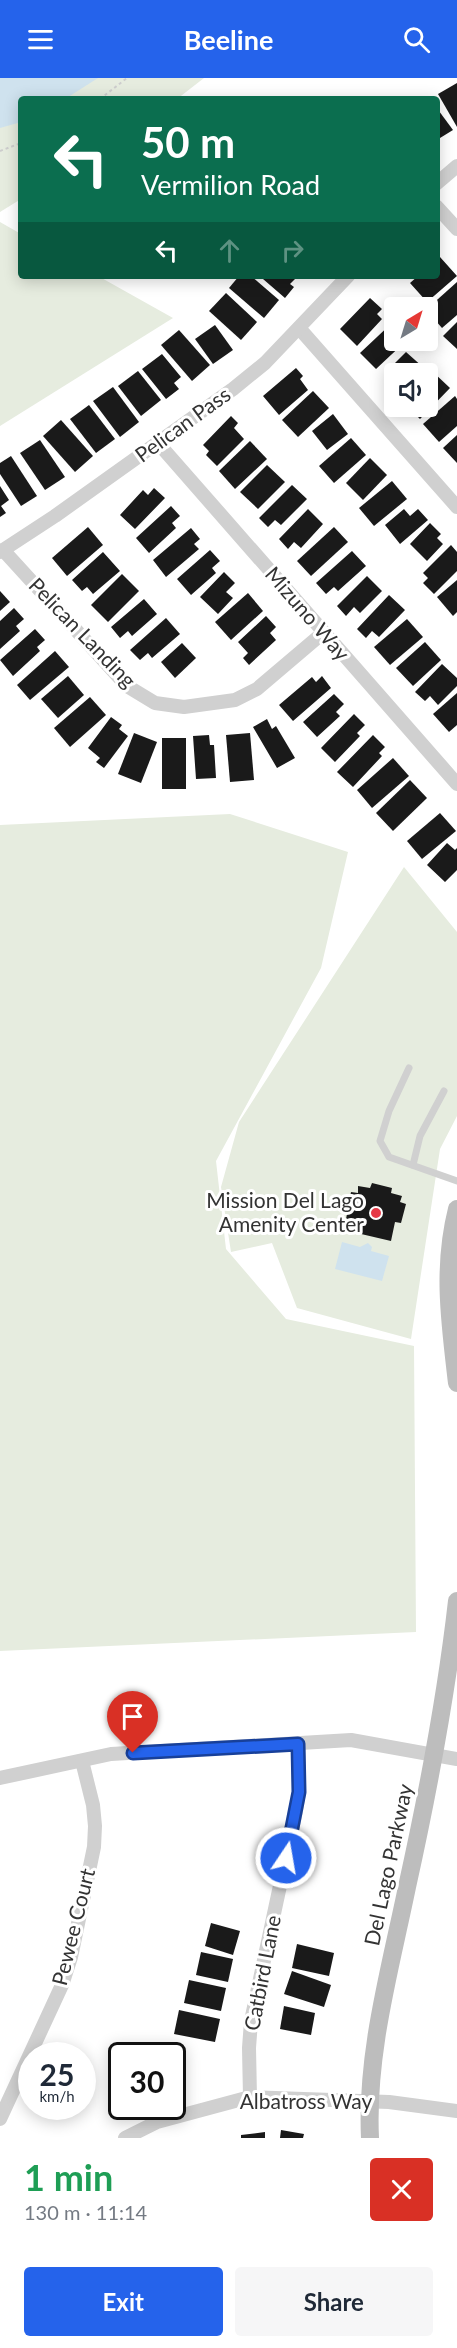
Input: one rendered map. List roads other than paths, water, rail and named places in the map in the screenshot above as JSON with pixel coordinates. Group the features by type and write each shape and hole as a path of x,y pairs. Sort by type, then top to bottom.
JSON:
{"street":[{"path":"440,181 457,166"},
{"path":"440,211 457,230"},
{"name":"Pelican Pass","path":"2,551 233,390 265,363 345,279"},
{"path":"299,327 457,507"},
{"name":"Mizuno Way","path":"158,443 457,784"},
{"name":"Pelican Landing","path":"2,551 127,686 155,703 183,707 235,700 256,689 324,632"},
{"path":"457,1209 450,1238 447,1290 457,1383"},
{"name":"Del Lago Parkway","path":"370,2138 369,2102 377,2029 436,1754 457,1601"},
{"path":"0,1778 111,1754 351,1740 457,1759"},
{"name":"Catbird Lane","path":"250,2097 251,2021 296,1811 299,1792 298,1744"},
{"name":"Pewee Court","path":"0,2118 58,1994 71,1957 94,1847 93,1805 82,1761"},
{"name":"Albatross Way","path":"125,2138 157,2122 250,2097 414,2104 457,2111"}],"lane":[{"path":"409,1068 389,1111 380,1141 389,1157 457,1181"},
{"path":"413,1165 420,1136 444,1091"}],"water":[{"path":"0,78 98,78 70,96 18,96 18,123 0,128"},
{"path":"342,1242 360,1247 368,1243 372,1247 371,1251 389,1256 382,1281 335,1269"}],"place":[{"name":"Mission Del Lago Amenity Center","path":"376,1213"}]}
